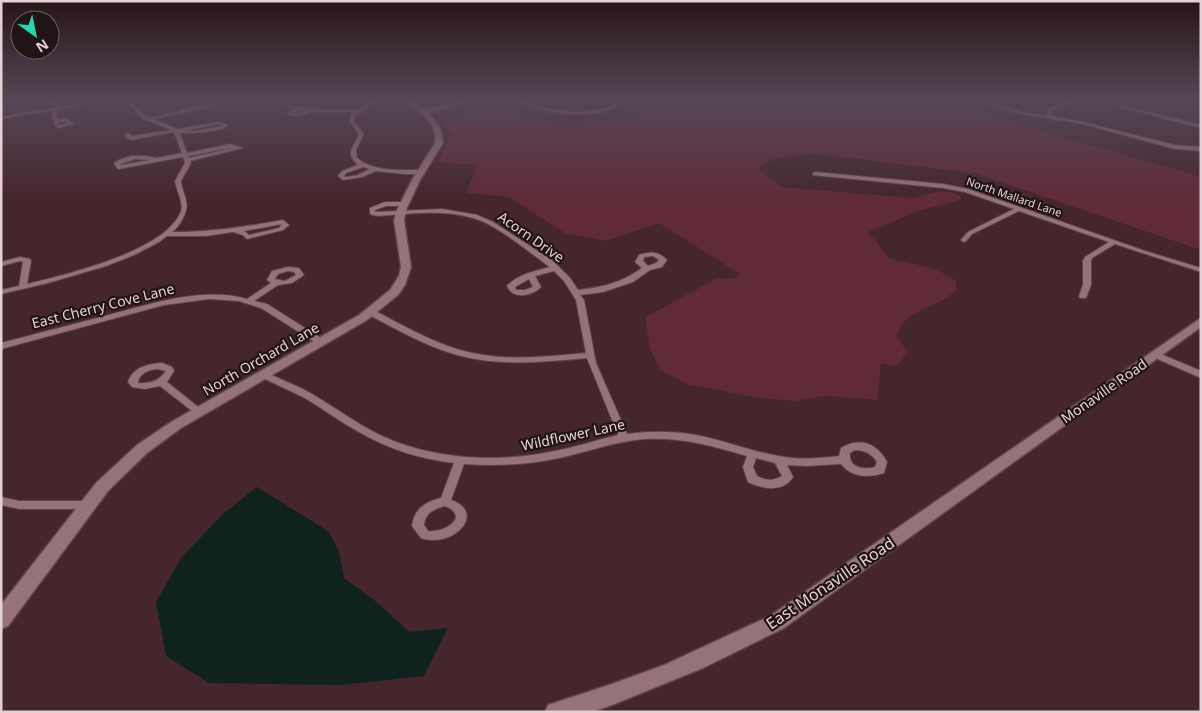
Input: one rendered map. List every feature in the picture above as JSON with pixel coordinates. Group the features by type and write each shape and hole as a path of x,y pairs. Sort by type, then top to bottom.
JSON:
{"street":[{"path":"132,133 127,136 132,138 162,133"},
{"path":"1,292 90,270 120,259 144,248 178,223 184,211 178,181 187,157 178,133"},
{"path":"361,133 353,153 354,157 363,165 375,169 421,172"},
{"path":"402,208 421,172 440,143 440,133"},
{"path":"1122,133 1170,146 1201,149"},
{"path":"155,160 148,156 121,160 117,163 119,167 155,160 187,157 240,148 230,146 187,157"},
{"path":"363,165 344,172 341,176 344,179 350,178 375,169"},
{"name":"North Mallard Lane","path":"815,174 954,188 1020,208 1114,242 1201,270"},
{"name":"Acorn Drive","path":"402,208 475,216 491,223 556,268 576,293 583,312 592,363 624,438"},
{"name":"North Orchard Lane","path":"1,620 102,487 136,454 176,425 370,312 392,295 406,268 399,220 402,208"},
{"path":"964,240 970,233 1020,208"},
{"path":"164,234 200,235 236,231 273,222 282,222 286,225 281,229 247,237 245,234 236,231"},
{"path":"1083,296 1087,285 1087,261 1089,257 1114,242"},
{"path":"576,293 618,285 630,280 647,268 660,265 663,260 658,255 650,253 641,256 638,262 647,268"},
{"path":"1,264 20,260 27,261 23,287"},
{"path":"531,276 556,268"},
{"path":"249,301 276,283"},
{"name":"East Cherry Cove Lane","path":"1,346 180,300 224,297 249,301 276,312 286,321 320,342"},
{"path":"370,312 438,345 479,357 524,360 591,355"},
{"name":"Monaville Road","path":"1007,460 1201,321"},
{"path":"1156,355 1201,375"},
{"name":"Wildflower Lane","path":"264,375 306,395 381,440 406,450 460,460 499,462 542,458 643,435 690,438 778,460 800,462 844,460"},
{"path":"161,382 199,412"},
{"path":"753,453 748,466 752,478 765,485 779,484 788,477 778,460"},
{"path":"444,502 460,460"},
{"name":"East Monaville Road","path":"555,712 600,700 702,660 777,622 1007,460"},
{"path":"1,501 19,505 88,505"}],"shaded area":[{"path":"450,133 1050,133 1201,177 1201,250 974,173 811,153 776,158 757,168 782,187 914,198 939,191 952,192 958,195 962,199 924,209 868,232 890,259 924,266 941,272 956,281 957,289 950,296 914,314 901,327 897,337 908,352 897,366 881,363 877,400 825,396 795,401 761,398 689,385 660,370 650,349 645,317 716,279 735,278 740,274 659,223 607,241 565,233 509,197 466,193 477,165 438,162 451,135"},
{"path":"257,487 328,531 339,551 344,578 378,603 409,632 448,628 424,676 340,685 209,683 166,656 156,602 181,558 223,514"}]}
